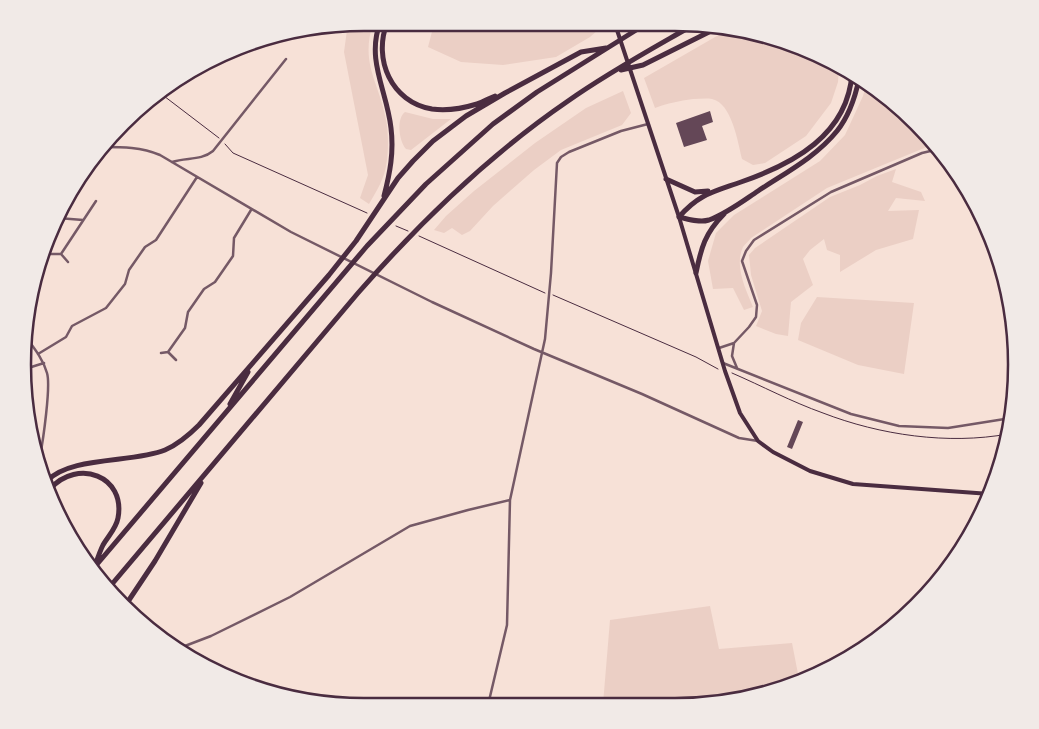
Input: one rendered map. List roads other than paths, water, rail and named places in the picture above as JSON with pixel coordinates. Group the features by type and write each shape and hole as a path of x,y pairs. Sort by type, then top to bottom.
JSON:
{"highway":[{"path":"377,31 374,51 391,126 393,144 392,165 383,199"},
{"path":"384,31 381,49 386,70 395,87 416,104 432,109 456,109 478,104 505,93"},
{"path":"98,564 224,414 401,209 462,150 493,124 537,92 635,31"},
{"path":"113,583 358,293 423,222 478,170 532,126 568,100 682,31"},
{"path":"616,71 643,65 707,33"},
{"path":"51,478 57,473 84,465 151,454 179,443 199,424 328,275 356,241 383,199 413,161 433,141 466,116 581,52 608,47"},
{"path":"678,217 690,204 712,191 770,171 812,147 826,133 842,112 851,82"},
{"path":"678,217 699,221 709,220 727,211 814,154 841,126 851,108 857,85"},
{"path":"666,179 695,192 712,191"},
{"path":"696,273 708,232 727,211"},
{"path":"224,414 253,363"},
{"path":"54,484 67,475 77,472 86,473 103,480 110,485 116,494 118,518 97,562"},
{"path":"130,601 155,562 206,474"}],"main road":[{"path":"617,31 740,413 758,441 772,452 810,471 853,484 981,493"}],"street":[{"path":"172,162 208,155 286,59"},
{"path":"490,698 507,625 510,500 542,352 550,295 556,166 558,160 564,154 629,128 648,124"},
{"path":"112,147 147,150 172,162 291,232 416,294 542,352 642,394 739,438 758,441"},
{"path":"719,348 734,343 750,327 756,317 757,305 742,261 754,240 831,192 930,151"},
{"path":"38,354 66,337 72,326 106,308 125,284 129,270 145,247 156,240 197,177"},
{"path":"61,254 96,201"},
{"path":"161,353 168,352 185,328 188,312 204,289 215,282 233,256 234,238 251,210"},
{"path":"65,219 83,220"},
{"path":"50,254 61,254 68,262"},
{"path":"734,343 732,356 737,369"},
{"path":"32,345 44,363 48,376 42,445"},
{"path":"168,352 176,360"},
{"path":"31,367 44,363"},
{"path":"723,363 851,414 900,426 948,428 1003,419"},
{"path":"185,646 211,636 290,597 410,526 510,500"}]}
